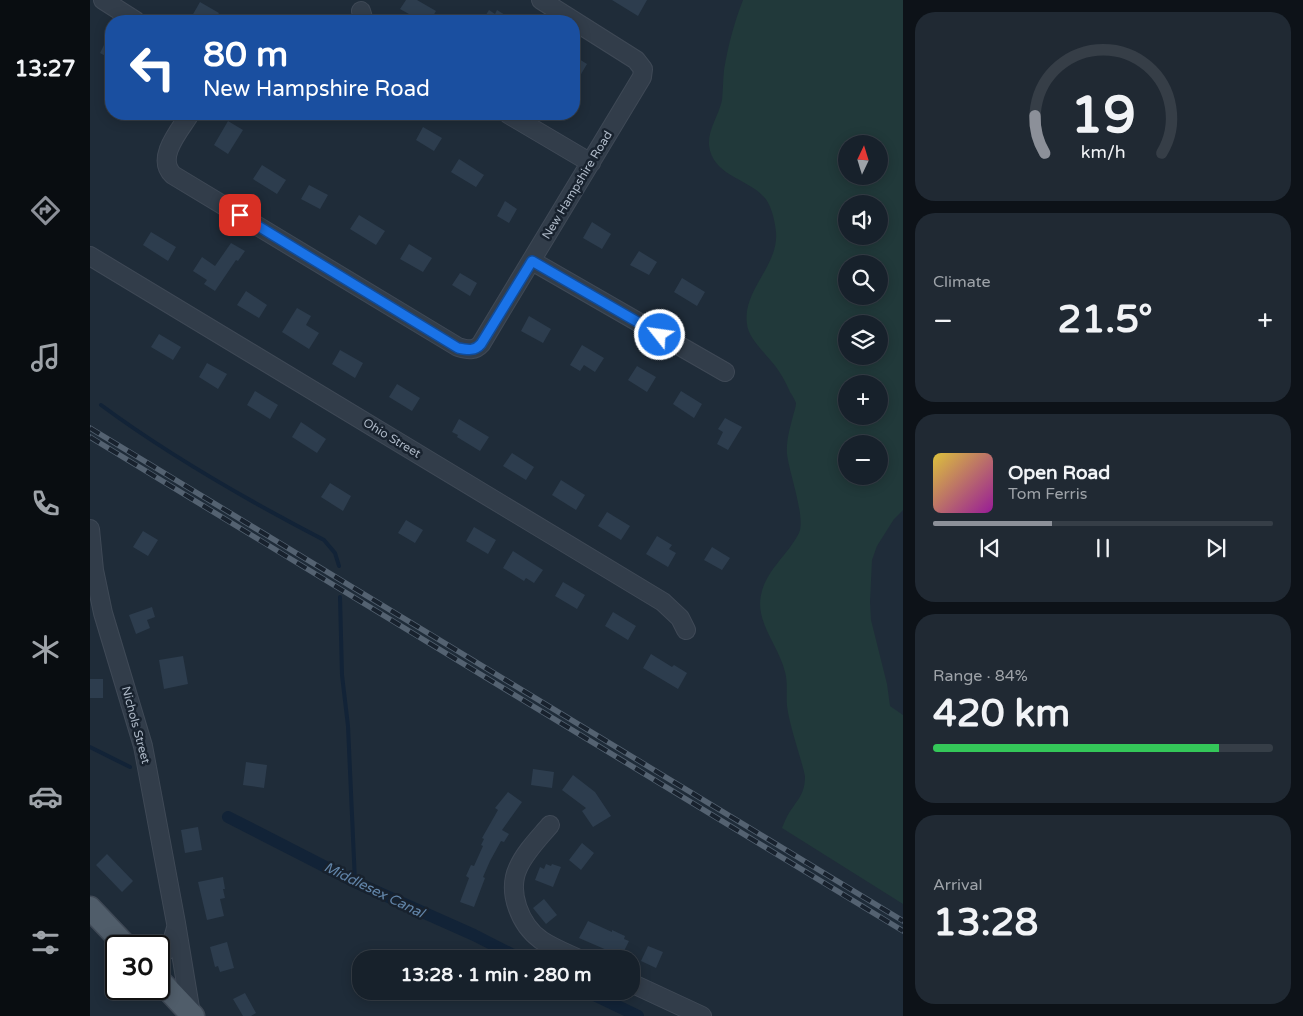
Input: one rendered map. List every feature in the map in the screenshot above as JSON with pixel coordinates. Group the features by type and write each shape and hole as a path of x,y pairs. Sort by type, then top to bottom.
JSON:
{"main road":[{"path":"90,908 116,935"},
{"path":"170,992 192,1015"}],"street":[{"path":"103,0 127,15"},
{"name":"New Hampshire Road","path":"541,0 565,15"},
{"name":"New Hampshire Road","path":"186,120 165,158 169,171 173,175 458,348 471,350 478,348 481,344 639,83 643,69 636,60 580,25"},
{"path":"518,120 590,163"},
{"name":"Ohio Street","path":"90,256 663,602 680,618 686,630"},
{"path":"532,261 725,372"},
{"name":"Nichols Street","path":"90,529 94,570 103,613 143,746 192,1015"},
{"path":"550,825 518,867 515,884 516,903 524,921 536,935 560,950"},
{"name":"Nichols Street","path":"170,948 176,934 176,923"},
{"path":"640,987 702,1016"}],"green space":[{"path":"743,0 903,0 903,510 894,519 877,546 872,560 870,602 871,620 887,684 890,706 903,715 903,904 782,828 802,792 805,776 788,714 785,672 764,624 760,605 761,595 767,578 794,541 801,526 799,506 787,454 788,435 796,403 780,373 751,336 747,324 750,300 772,256 775,244 776,232 772,213 763,196 723,170 716,163 711,155 709,145 710,133 721,106 724,70"}],"building":[{"path":"406,0 417,0 436,11 434,15 411,15 400,9"},
{"path":"612,0 647,0 638,16"},
{"path":"200,2 219,13 218,15 193,15"},
{"path":"489,10 495,14 497,10 505,15 486,15"},
{"path":"105,43 105,56 100,53"},
{"path":"580,60 587,64 580,76"},
{"path":"228,121 243,130 228,154 214,145"},
{"path":"423,127 442,138 434,151 416,140"},
{"path":"459,159 484,175 476,187 451,172"},
{"path":"262,165 286,180 277,194 253,179"},
{"path":"309,185 328,195 320,209 301,199"},
{"path":"505,201 517,209 509,223 497,216"},
{"path":"359,215 385,231 376,245 350,229"},
{"path":"592,222 611,234 602,249 583,238"},
{"path":"151,232 176,247 168,261 143,245"},
{"path":"231,243 245,251 238,261 236,260 215,291 204,284 207,280 193,271 202,257 215,266"},
{"path":"409,244 432,258 423,272 400,259"},
{"path":"639,251 657,262 649,275 630,265"},
{"path":"460,273 477,283 470,296 452,285"},
{"path":"682,278 705,292 697,306 674,292"},
{"path":"246,291 267,305 259,318 237,305"},
{"path":"297,308 311,316 306,325 319,333 309,349 282,332"},
{"path":"529,316 551,329 543,343 521,331"},
{"path":"159,334 181,347 173,360 151,347"},
{"path":"582,345 604,358 595,372 584,365 580,371 570,365"},
{"path":"340,350 363,363 355,378 332,364"},
{"path":"207,363 227,374 218,389 199,377"},
{"path":"637,366 656,377 647,392 628,380"},
{"path":"397,384 420,398 412,411 389,397"},
{"path":"255,391 278,405 270,419 247,405"},
{"path":"681,391 702,404 694,418 673,404"},
{"path":"725,418 742,427 728,450 717,444 723,432 718,429"},
{"path":"459,419 489,437 480,451 452,432"},
{"path":"301,422 326,439 317,453 292,437"},
{"path":"512,453 534,467 526,480 503,466"},
{"path":"561,480 585,495 576,510 552,495"},
{"path":"330,483 351,496 343,511 321,497"},
{"path":"607,512 630,526 621,540 598,526"},
{"path":"406,520 423,530 415,543 398,533"},
{"path":"474,527 496,540 488,554 466,541"},
{"path":"143,531 158,540 148,556 133,547"},
{"path":"657,536 672,545 669,549 676,553 668,567 646,554"},
{"path":"712,547 730,558 722,570 704,560"},
{"path":"513,551 543,570 534,583 526,578 524,581 503,568"},
{"path":"563,582 585,595 577,609 555,596"},
{"path":"152,607 155,617 147,620 150,628 136,634 129,615"},
{"path":"613,612 636,626 628,640 605,626"},
{"path":"651,654 672,667 674,665 687,673 678,689 643,668"},
{"path":"183,656 188,684 164,689 159,660"},
{"path":"90,679 103,679 103,698 90,698"},
{"path":"246,762 267,765 264,788 243,785"},
{"path":"533,769 554,772 552,788 531,785"},
{"path":"573,775 595,792 611,816 593,827 582,811 586,808 562,790"},
{"path":"508,792 522,802 502,830 509,834 504,842 501,841 490,861 474,907 460,902 469,878 466,876 471,865 474,866 483,846 481,845 484,839 482,838 498,810 495,808"},
{"path":"198,827 202,850 185,853 181,830"},
{"path":"582,843 594,853 581,870 569,860"},
{"path":"107,854 133,881 122,892 96,865"},
{"path":"546,864 561,867 553,887 535,880 540,867 544,869"},
{"path":"223,877 225,898 220,899 224,916 207,920 198,882"},
{"path":"544,899 557,915 546,924 533,908"},
{"path":"588,921 625,936 624,939 629,941 624,950 607,950 579,938"},
{"path":"227,942 234,968 220,972 218,966 215,967 210,947"},
{"path":"648,946 663,952 656,968 641,961"},
{"path":"245,993 256,1013 251,1016 243,1016 233,999"}],"waterway":[{"path":"101,405 154,442 210,477 324,540 335,553 339,566"},
{"path":"340,597 342,675 348,726 355,882"},
{"name":"Middlesex Canal","path":"90,747 130,767"},
{"name":"Middlesex Canal","path":"228,817 355,882 503,950"},
{"name":"Middlesex Canal","path":"605,1000 638,1016"}],"railway":[{"path":"90,428 903,921"},
{"path":"90,437 903,931"}],"route":[{"path":"240,215 458,348 471,350 478,348 532,261 660,335"}]}
